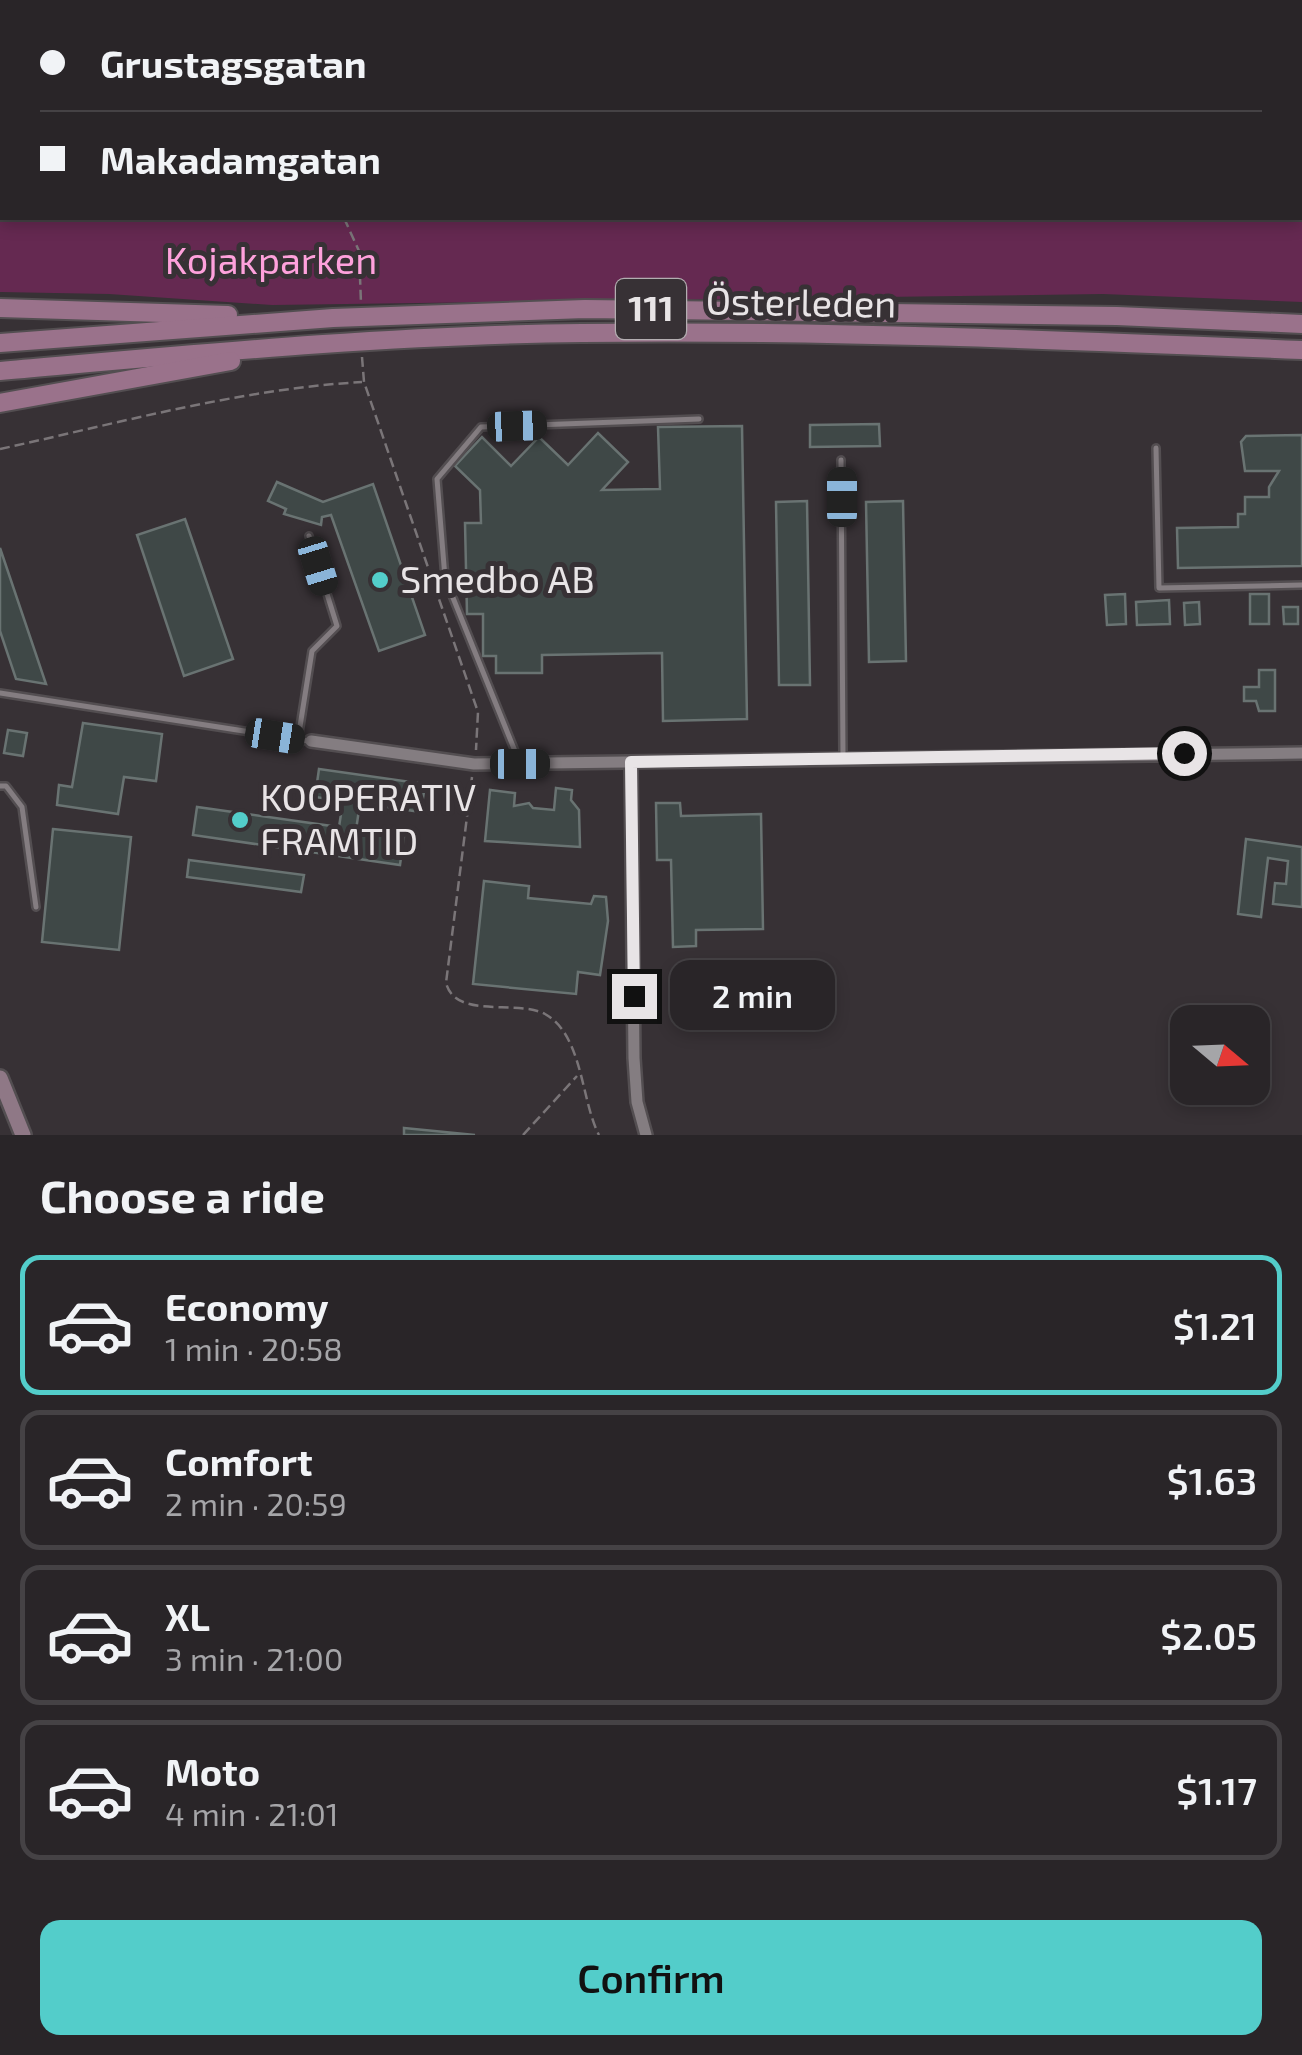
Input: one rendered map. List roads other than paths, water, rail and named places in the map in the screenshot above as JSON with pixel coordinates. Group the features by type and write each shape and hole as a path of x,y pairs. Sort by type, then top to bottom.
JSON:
{"main road":[{"path":"0,308 333,318"},
{"name":"Österleden","path":"0,343 333,318 586,309 772,309 1302,322"},
{"name":"Österleden","path":"0,370 322,344 580,333 1006,338 1302,350"},
{"path":"0,403 322,344"},
{"path":"0,1078 23,1135"}],"street":[{"path":"305,740 438,762 520,764 1302,752"},
{"path":"631,762 634,1058 636,1102 646,1135"}],"lane":[{"path":"520,764 445,578 437,479 481,427 700,419"},
{"path":"1156,448 1159,588 1302,585"},
{"path":"842,460 844,759"},
{"path":"0,693 305,740 312,651 336,626 309,536"},
{"path":"0,786 22,807 36,907"}],"place":[{"name":"Smedbo AB","path":"380,580"},
{"name":"KOOPERATIV FRAMTID","path":"240,820"}],"park label":[{"name":"Kojakparken","path":"271,261"}]}
